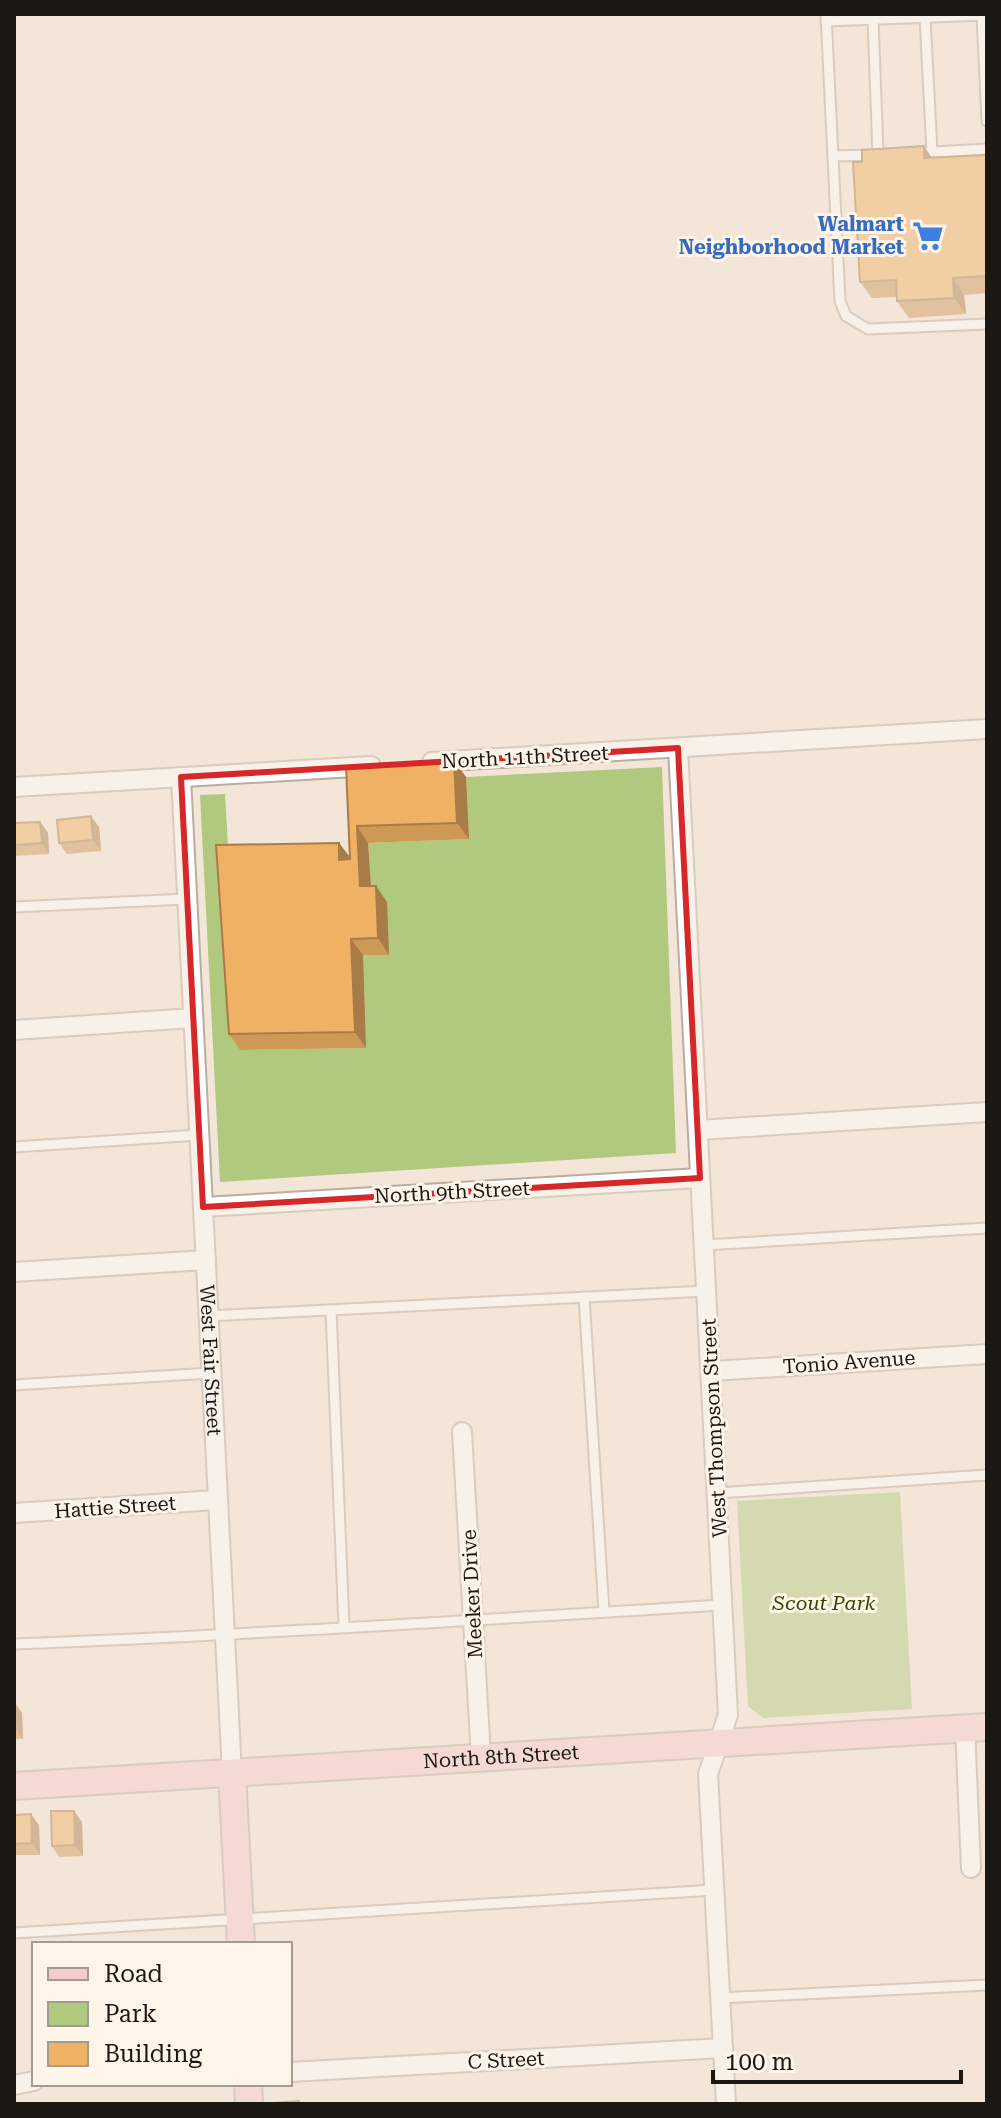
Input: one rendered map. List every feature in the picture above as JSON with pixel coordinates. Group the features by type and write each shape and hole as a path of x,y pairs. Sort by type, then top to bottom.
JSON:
{"street":[{"name":"North 11th Street","path":"414,764 987,729"},
{"name":"West Thompson Street","path":"678,748 728,1715 708,1774 726,2104"},
{"path":"14,787 383,765"},
{"name":"West Fair Street","path":"181,777 240,1932"},
{"path":"14,1030 193,1018"},
{"path":"698,1130 987,1112"},
{"name":"North 9th Street","path":"203,1207 700,1178"},
{"path":"14,1272 206,1260"},
{"name":"Tonio Avenue","path":"712,1371 987,1354"},
{"name":"Meeker Drive","path":"462,1432 481,1757"},
{"name":"Hattie Street","path":"14,1513 217,1500"},
{"path":"971,1868 976,1728"},
{"name":"North 8th Street","path":"14,1786 718,1741 976,1728"},
{"name":"C Street","path":"292,2072 723,2048"}],"lane":[{"path":"987,121 984,15 826,18 840,301 846,316 868,329 987,324"},
{"path":"925,17 932,152"},
{"path":"873,19 878,154"},
{"path":"905,153 987,149"},
{"path":"833,156 892,154"},
{"path":"14,907 187,899"},
{"path":"14,1147 199,1135"},
{"path":"704,1245 987,1228"},
{"path":"208,1316 707,1291"},
{"path":"584,1297 604,1612"},
{"path":"331,1310 344,1626"},
{"path":"14,1385 211,1373"},
{"path":"717,1493 987,1475"},
{"path":"14,1644 224,1636 344,1626 723,1605"},
{"path":"14,1933 240,1932 714,1890"},
{"path":"720,1998 987,1985"}],"highlighted area":[{"path":"678,748 700,1178 203,1207 181,777"}],"green space":[{"path":"662,767 676,1153 220,1182 200,795 225,794 240,1050 366,1048 363,955 389,954 372,903 368,843 469,839 466,777"},
{"name":"Scout Park","path":"900,1492 912,1709 763,1718 748,1706 737,1501"}],"building":[{"name":"Walmart Neighborhood Market","path":"924,146 924,158 987,155 987,276 953,278 954,298 897,301 896,280 860,282 853,162 862,162 862,150"},
{"path":"454,761 457,823 357,826 360,886 376,886 378,938 351,939 355,1032 229,1034 216,845 339,843 339,860 350,859 346,766"},
{"path":"91,816 93,840 59,843 57,820"},
{"path":"40,822 42,843 14,845 14,823"},
{"path":"51,1811 74,1811 75,1845 52,1846"},
{"path":"31,1814 32,1843 14,1844 14,1815"},
{"path":"299,2101 300,2104 273,2104 273,2103"}],"place":[{"name":"Walmart Neighborhood Market","path":"928,236"}]}
